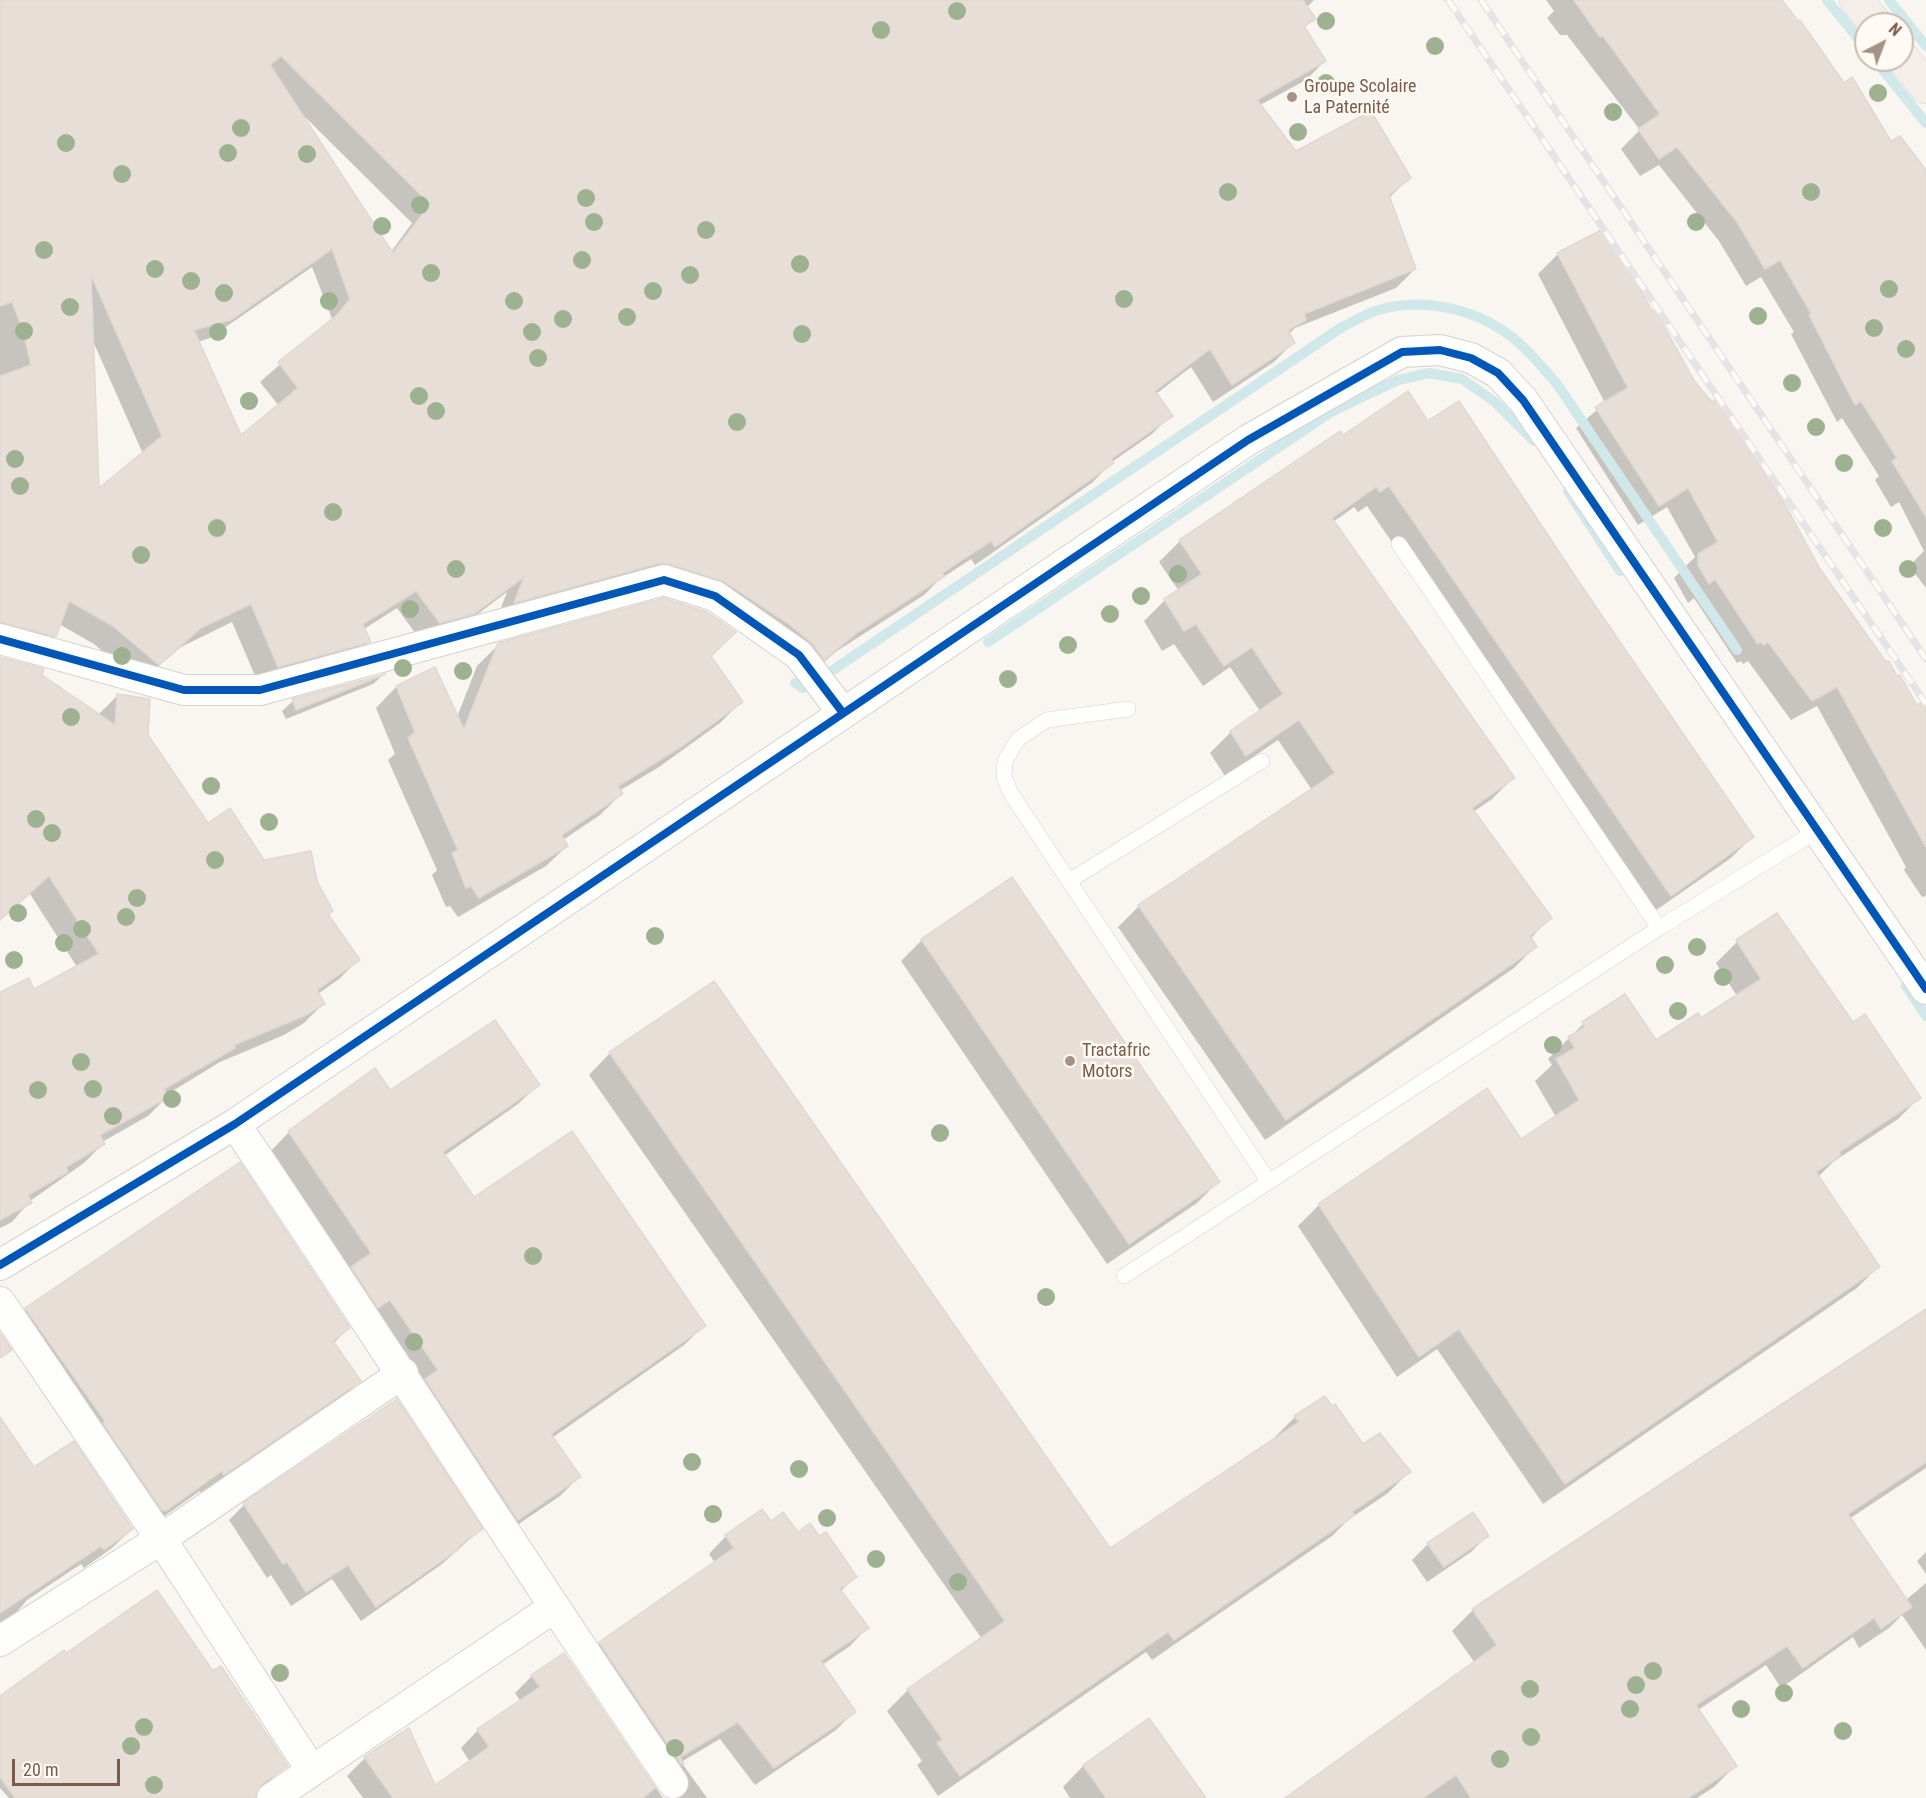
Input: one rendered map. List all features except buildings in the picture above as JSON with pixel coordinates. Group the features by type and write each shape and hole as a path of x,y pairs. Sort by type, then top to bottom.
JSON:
{"main road":[{"path":"1856,0 1866,12"},
{"path":"1914,72 1926,87"}],"street":[{"path":"0,1265 235,1124 1248,440 1402,352 1440,350 1471,358 1498,373 1523,400 1926,989"},
{"path":"0,639 184,690 260,690 664,580 715,596 799,655 843,713"},
{"path":"235,1124 403,1373 553,1608 673,1784"},
{"path":"0,1302 161,1539 312,1771"},
{"path":"0,1641 161,1539 403,1373"},
{"path":"272,1798 553,1608"}],"lane":[{"path":"1399,544 1659,928"},
{"path":"1128,709 1047,720 1018,739 1005,760 1004,776 1010,792 1269,1182"},
{"path":"1069,881 1262,761"},
{"path":"1124,1276 1659,928 1818,830"}],"waterway":[{"path":"1827,0 1854,33"},
{"path":"1889,0 1926,46"},
{"path":"1885,72 1926,123"},
{"path":"795,683 803,688 818,680 1342,327 1375,311 1394,306 1413,305 1432,305 1470,314 1504,331 1529,353 1557,384 1737,650"},
{"path":"988,642 1331,412 1398,380 1429,373 1462,379 1495,402 1534,441"},
{"path":"1568,491 1620,571"},
{"path":"1906,986 1926,1016"}],"railway":[{"path":"1448,0 1926,704"},
{"path":"1481,0 1926,659"}],"cycle path":[{"path":"0,1265 235,1124 1248,440 1402,352 1440,350 1471,358 1498,373 1523,400 1926,989"},
{"path":"0,639 184,690 260,690 664,580 715,596 799,655 843,713"}],"place":[{"name":"Groupe Scolaire La Paternité","path":"1292,97"},
{"name":"Tractafric Motors","path":"1070,1061"}]}
